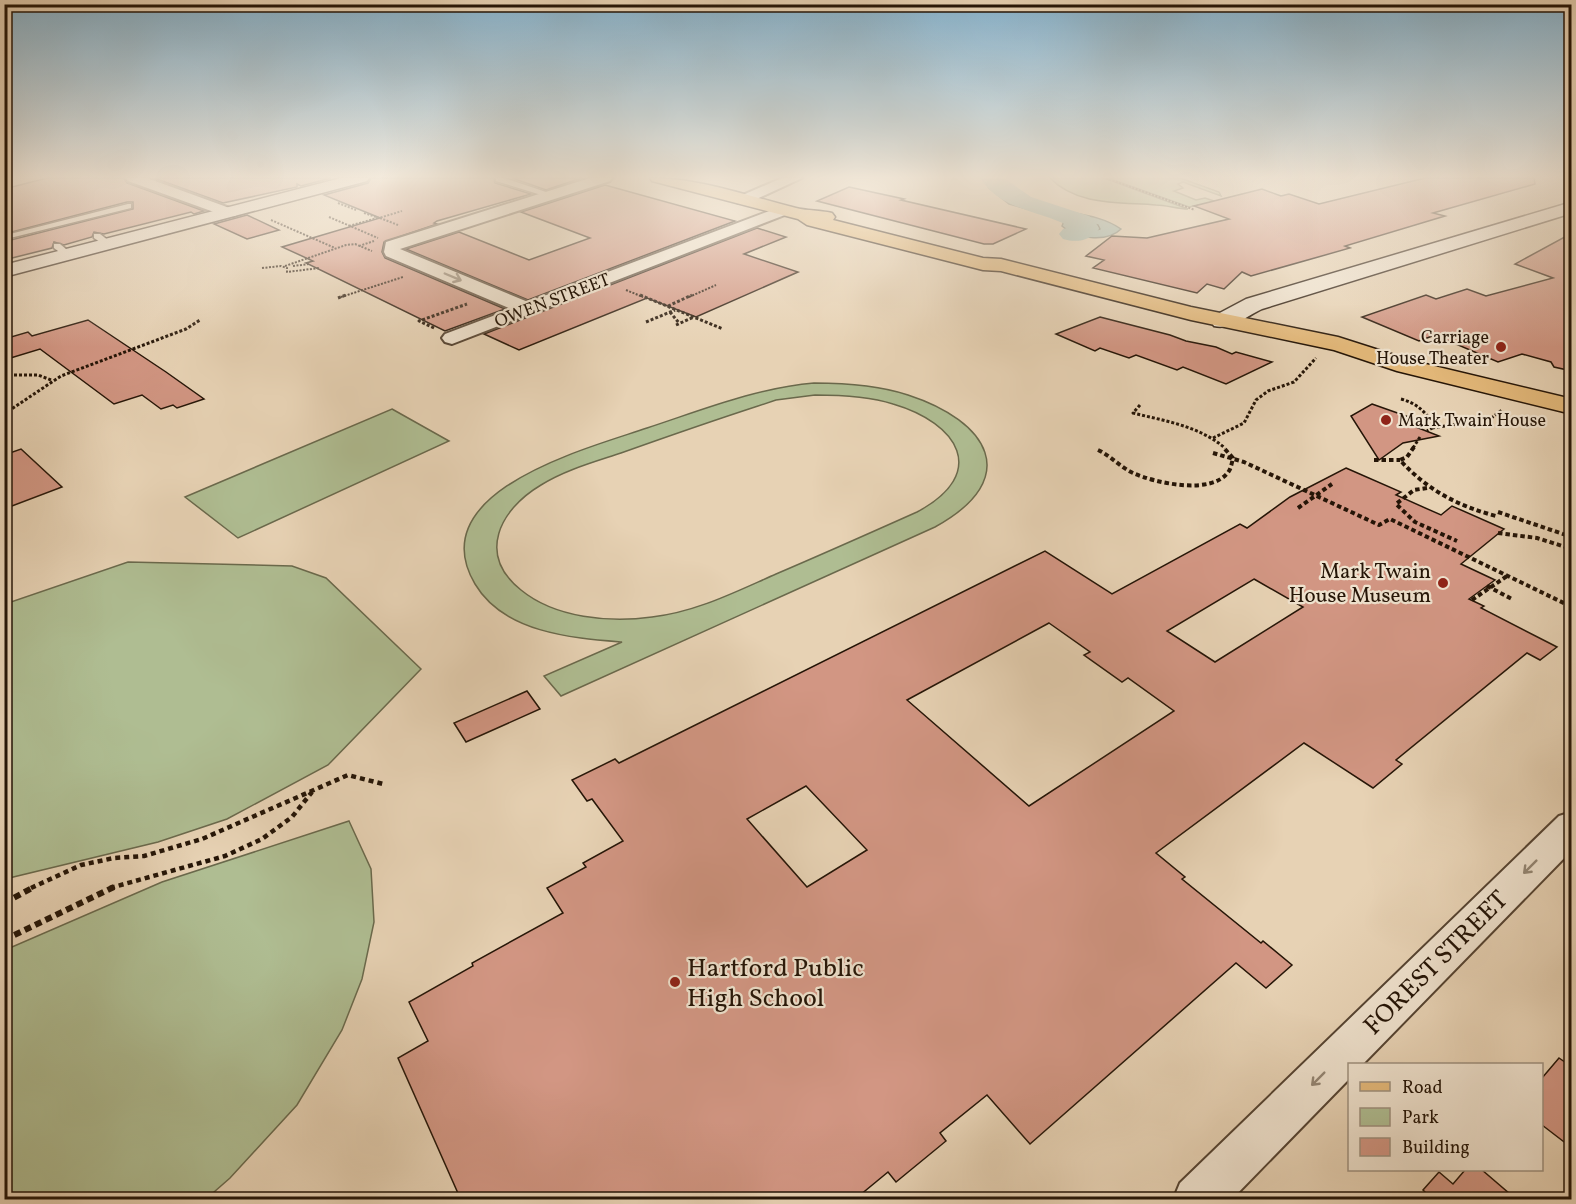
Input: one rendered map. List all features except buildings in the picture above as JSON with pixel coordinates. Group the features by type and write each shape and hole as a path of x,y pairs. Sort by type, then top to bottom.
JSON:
{"main road":[{"path":"4,272 63,250 130,234"},
{"path":"864,234 983,264 1000,265 1222,321 1251,333 1379,365 1405,366 1572,407"},
{"path":"1222,321 1254,304 1483,234"}],"street":[{"path":"403,234 392,245 392,252 528,309"},
{"name":"OWEN STREET","path":"452,338 722,234"},
{"name":"FOREST STREET","path":"1197,1200 1572,826"}],"lane":[{"path":"10,235 15,234"}],"path":[{"path":"303,234 335,248"},
{"path":"359,246 381,239 369,234"},
{"path":"285,267 349,244 380,255"},
{"path":"262,268 309,264 293,271"},
{"path":"285,267 287,272 319,268"},
{"path":"338,298 405,276"},
{"path":"667,306 716,285"},
{"path":"621,288 723,329"},
{"path":"436,330 419,321 470,303"},
{"path":"646,322 675,310"},
{"path":"670,312 678,324 694,317"},
{"path":"4,414 52,380 186,329 200,320"},
{"path":"1213,438 1244,423 1256,400 1268,391 1293,382 1320,355"},
{"path":"4,375 38,375 52,380"},
{"path":"1401,399 1412,401 1427,413 1433,424 1432,428"},
{"path":"1098,450 1111,456 1121,467 1162,483 1179,485 1210,483 1220,479 1231,469 1233,458 1225,447 1213,438 1133,413 1140,405"},
{"path":"1427,431 1432,428 1490,419 1504,408"},
{"path":"1374,460 1405,459 1412,452 1420,437"},
{"path":"1213,453 1233,458 1379,525 1390,519 1572,607"},
{"path":"1400,460 1412,475 1428,488 1453,502 1475,511 1497,514 1572,537"},
{"path":"1298,508 1332,484"},
{"path":"1428,488 1420,487 1406,494 1395,504 1400,511 1418,522 1457,541"},
{"path":"1471,514 1475,511"},
{"path":"1498,533 1537,538 1572,549"},
{"path":"1473,600 1488,587 1507,576"},
{"path":"1488,587 1512,599"},
{"path":"4,903 81,865 114,858 144,856 202,839 348,775 383,784"},
{"path":"4,940 85,899 121,884 225,856 262,838 292,817 312,791"}],"green space":[{"path":"826,383 873,387 908,395 936,406 958,420 975,435 985,452 987,471 980,489 963,508 935,527 561,696 544,676 622,642 561,635 521,623 503,613 475,584 464,551 471,523 490,499 519,479 553,462 709,407 792,386","holes":["815,395 854,396 884,401 916,412 934,423 948,436 957,450 959,466 953,481 940,497 917,512 730,594 700,606 668,614 619,619 566,612 550,607 521,590 508,576 500,562 497,548 499,534 505,520 526,495 550,480 580,467 776,400"]},
{"path":"392,409 449,441 238,538 185,497"},
{"path":"128,562 292,566 326,578 421,669 328,765 227,819 158,842 5,879 5,604"},
{"path":"349,821 371,869 374,922 362,979 342,1030 297,1105 230,1178 206,1199 5,1199 5,950 162,882"}],"water":[{"path":"1076,234 1112,234 1100,238"}],"place":[{"name":"Carriage House Theater","path":"1501,347"},
{"name":"Mark Twain House","path":"1386,420"},
{"name":"Mark Twain House Museum","path":"1443,583"},
{"name":"Hartford Public High School","path":"675,982"}]}
